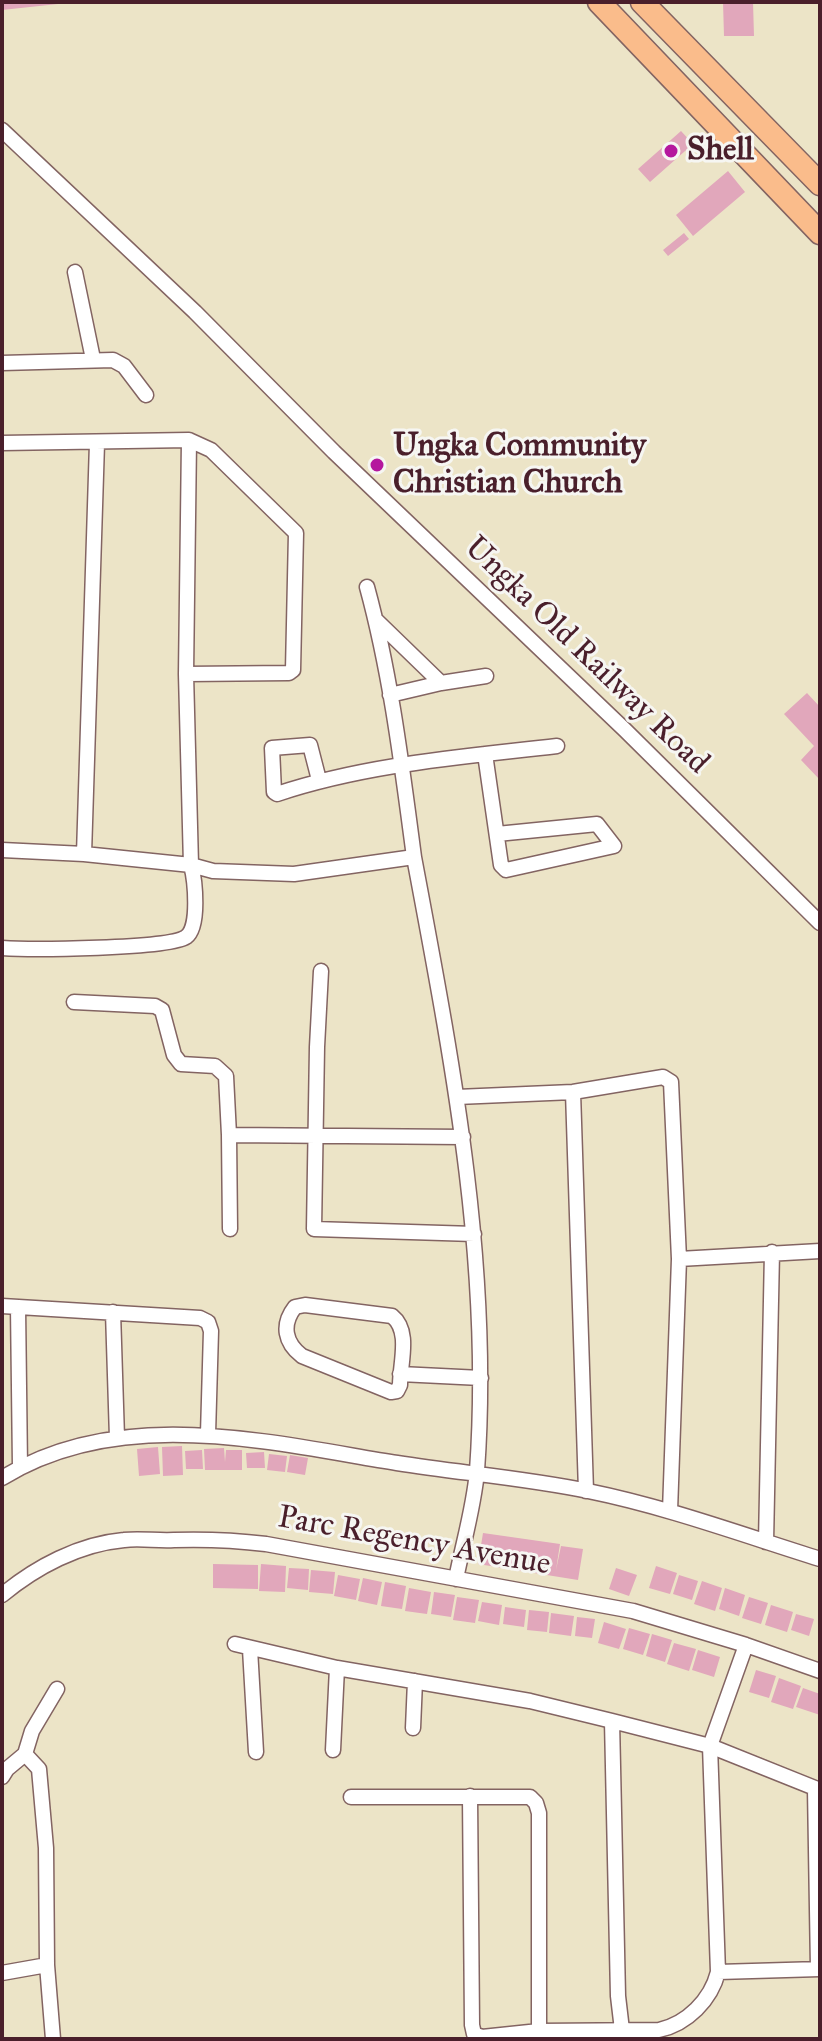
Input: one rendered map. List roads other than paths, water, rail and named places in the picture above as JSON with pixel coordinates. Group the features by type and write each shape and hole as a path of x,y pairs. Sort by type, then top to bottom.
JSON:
{"main road":[{"path":"599,2 820,233"},
{"path":"642,2 820,184"}],"street":[{"name":"Ungka Old Railway Road","path":"2,130 195,312 334,452 625,730 820,923"},
{"path":"75,272 93,359"},
{"path":"2,363 93,359 118,362 146,395"},
{"path":"2,948 103,947 184,938 191,931 195,912 195,882 191,865 186,674 189,440"},
{"path":"2,443 189,440 211,450 296,533 293,670 289,673 186,674"},
{"path":"84,854 97,443"},
{"path":"367,587 377,621 414,857 457,1097 474,1234 481,1378 477,1475 456,1579"},
{"path":"377,621 441,683"},
{"path":"390,695 486,676"},
{"path":"319,780 402,765 557,746"},
{"path":"485,754 501,865 506,870 614,844 597,824 497,834"},
{"path":"2,850 84,854 191,865 213,871 294,874 414,857"},
{"path":"321,971 314,1229 474,1234"},
{"path":"74,1002 155,1006 162,1010 166,1018 174,1055 181,1064 215,1066 226,1076 230,1229"},
{"path":"457,1097 573,1092 663,1077 671,1082 679,1259 670,1511"},
{"path":"573,1092 586,1491"},
{"path":"229,1135 463,1137"},
{"path":"679,1259 820,1251"},
{"path":"766,1542 772,1252"},
{"path":"305,1305 392,1316 401,1322 403,1334 400,1374 397,1391 391,1392 302,1356 292,1348 286,1336 289,1315 295,1307 305,1305"},
{"path":"2,1306 200,1318 208,1322 211,1331 208,1434"},
{"path":"18,1307 20,1467"},
{"path":"113,1312 117,1438"},
{"path":"400,1374 481,1378"},
{"path":"2,1478 64,1448 117,1438 208,1434 586,1491 670,1511 820,1559"},
{"name":"Parc Regency Avenue","path":"2,1595 35,1571 79,1550 124,1540 216,1538 266,1544 633,1611 820,1671"},
{"path":"235,1644 337,1668 530,1701 612,1721 710,1746 817,1790 819,1969 718,1972"},
{"path":"470,1796 474,2034 482,2037 539,2031 659,2030 677,2025 708,1994 718,1972 710,1746 746,1645"},
{"path":"250,1649 256,1752"},
{"path":"333,1750 337,1668"},
{"path":"413,1728 415,1681"},
{"path":"2,1777 25,1754 32,1731 57,1689"},
{"path":"612,1721 618,1996 622,2030"},
{"path":"25,1754 39,1769 46,1848 47,1965 53,2039"},
{"path":"351,1797 530,1797 536,1803 539,1813 539,2031"},
{"path":"2,1973 47,1965"}],"place":[{"name":"Shell","path":"671,151"},
{"name":"Ungka Community Christian Church","path":"377,465"}]}
